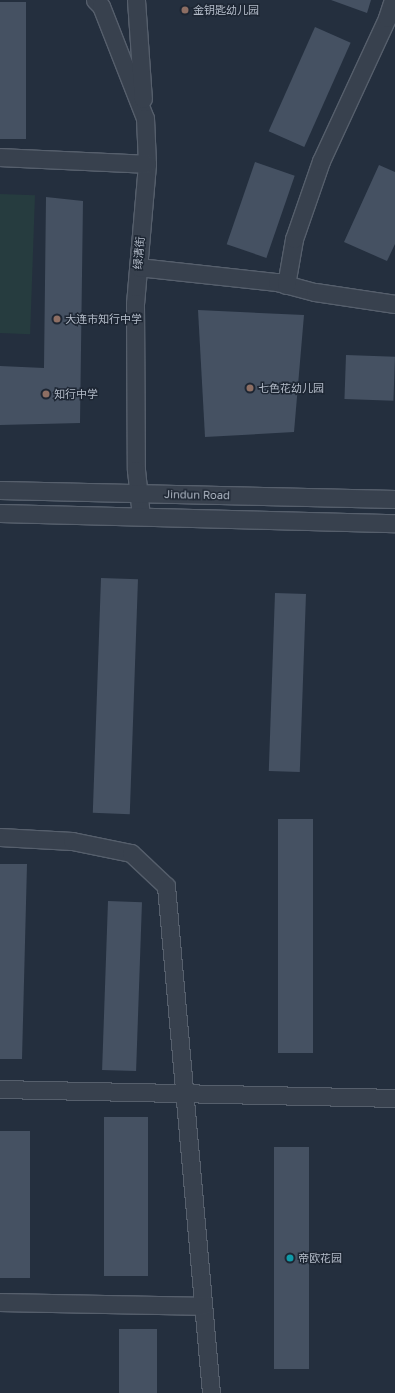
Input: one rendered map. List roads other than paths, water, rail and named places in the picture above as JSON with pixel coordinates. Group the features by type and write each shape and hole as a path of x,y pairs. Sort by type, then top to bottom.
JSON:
{"street":[{"name":"绿清街","path":"95,0 100,6 145,118 146,164 135,303 136,470 141,516"},
{"path":"136,0 145,118"},
{"path":"286,285 294,239 321,161 387,18 393,0"},
{"path":"0,157 146,164"},
{"path":"138,266 286,285 315,292 394,301"},
{"name":"Jindun Road","path":"0,490 395,499"},
{"name":"Jindun Road","path":"0,513 395,523"},
{"path":"0,837 72,841 131,853 166,886 211,1393"},
{"path":"0,1089 395,1098"},
{"path":"0,1302 204,1306"}],"place":[{"name":"金钥匙幼儿园","path":"185,10"},
{"name":"大连市知行中学","path":"57,319"},
{"name":"七色花幼儿园","path":"250,388"},
{"name":"知行中学","path":"46,394"},
{"name":"帝欧花园","path":"290,1258"}]}
